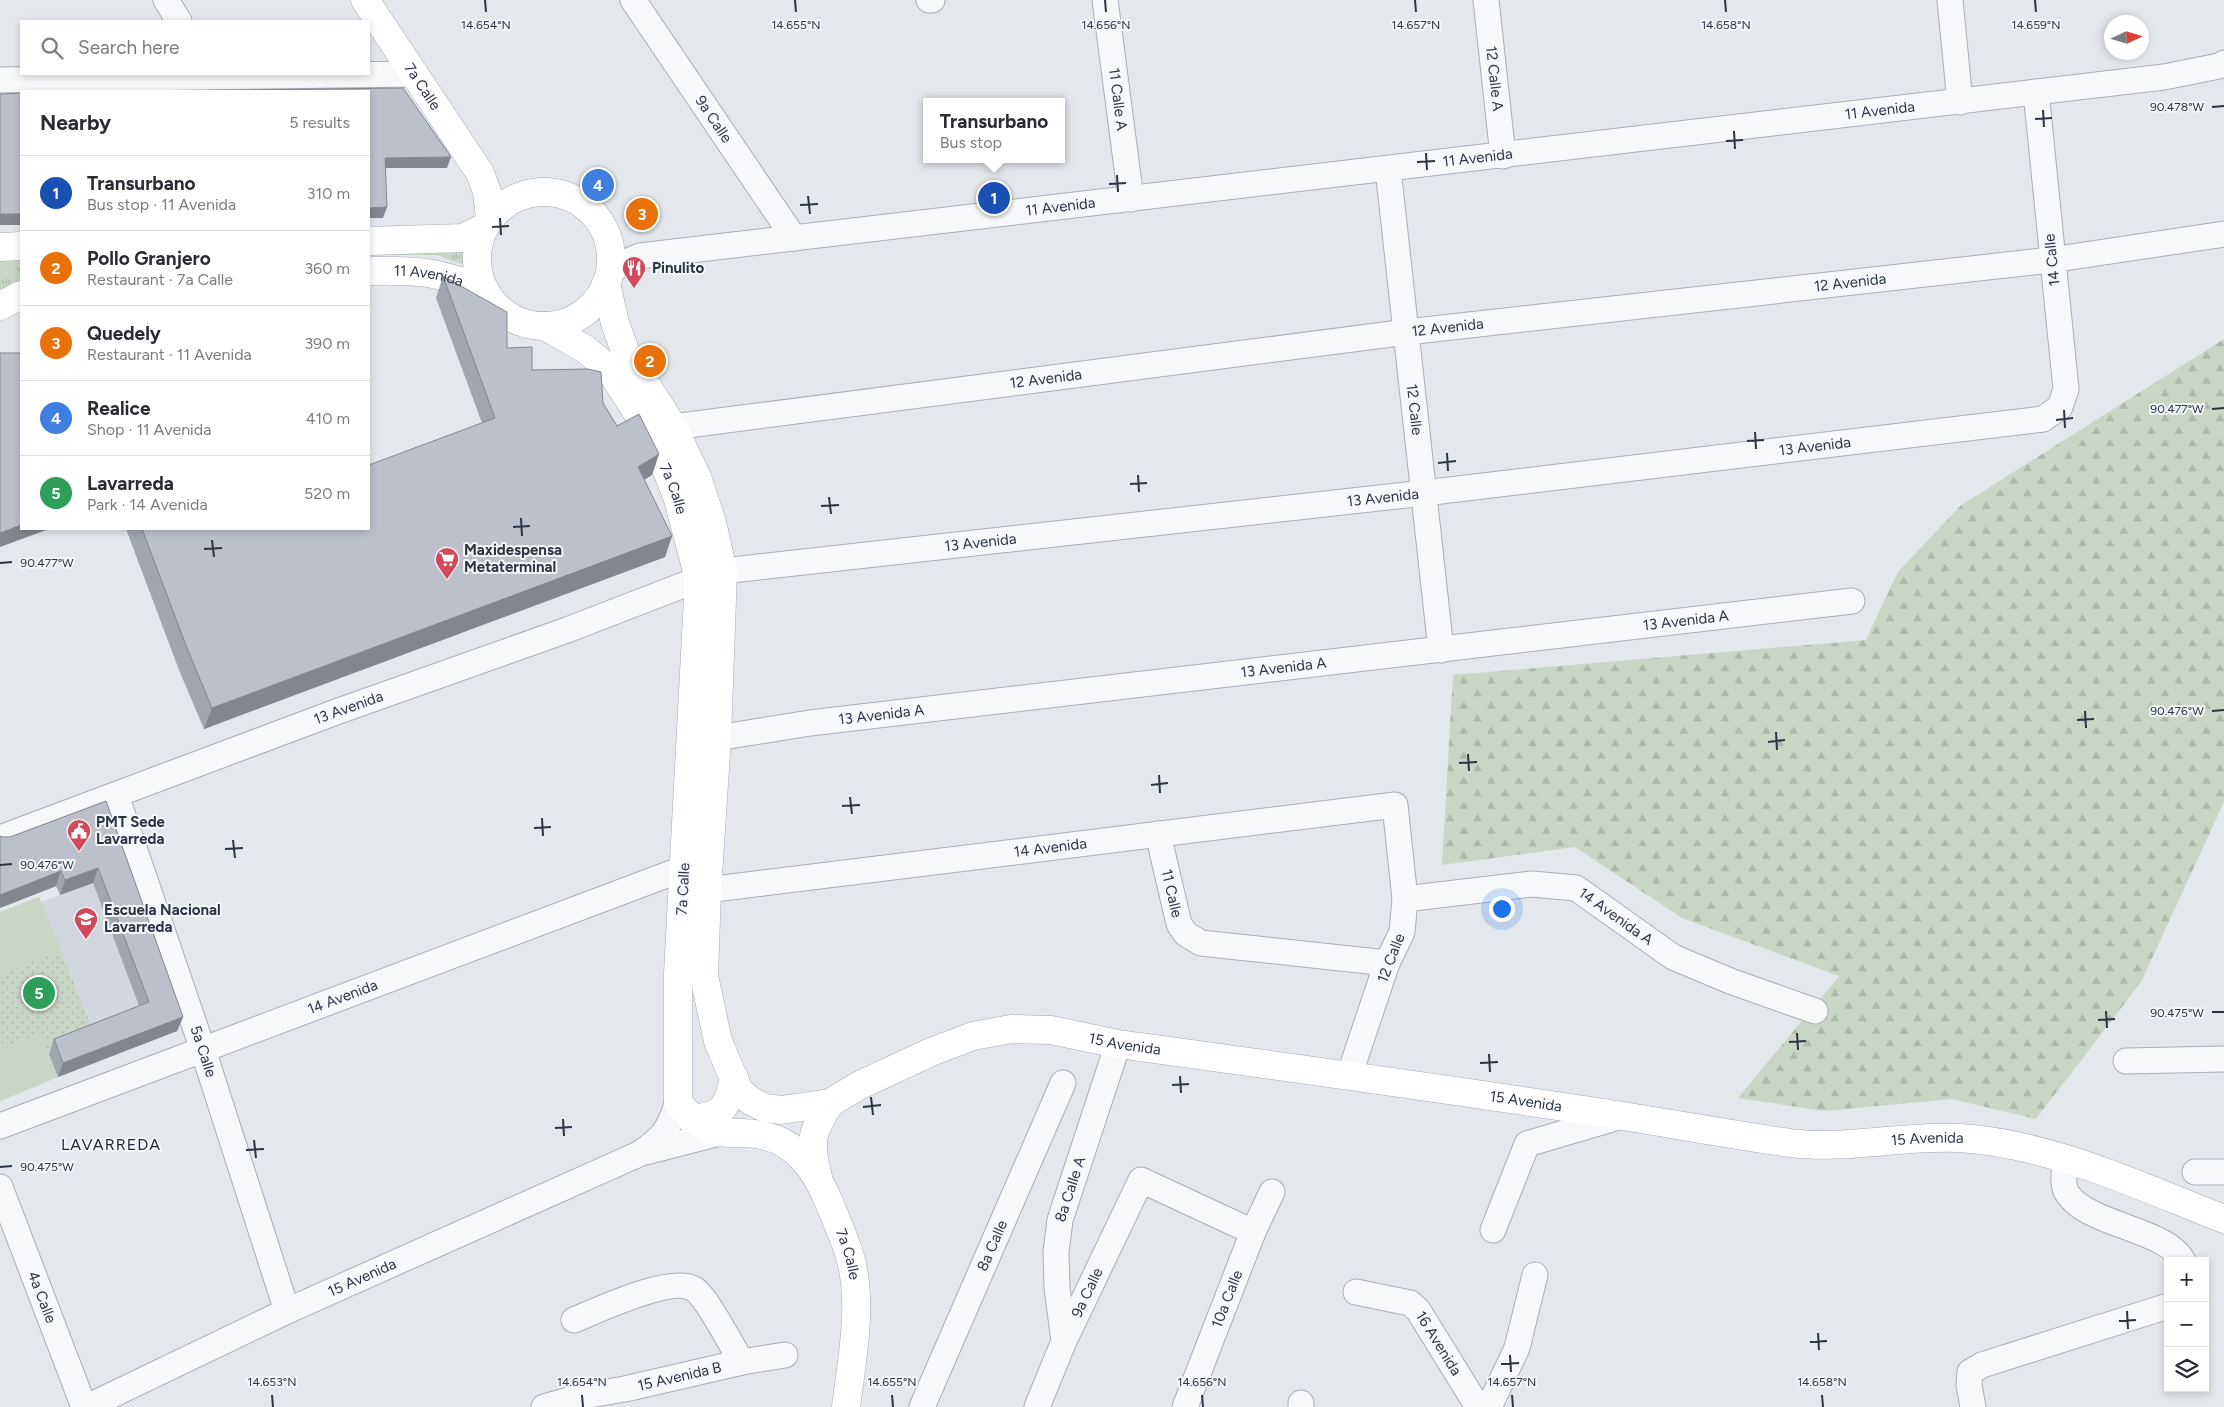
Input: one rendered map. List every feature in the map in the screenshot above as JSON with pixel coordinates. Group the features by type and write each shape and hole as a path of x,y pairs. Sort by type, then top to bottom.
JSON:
{"main road":[{"name":"7a Calle","path":"365,0 480,174 487,192 487,222"},
{"name":"7a Calle","path":"480,174 501,190 518,196"},
{"path":"370,241 462,238 487,222 502,206 518,196 534,192 566,195 581,203 594,214 603,227 608,268 597,301 582,314 564,323 545,326 515,320 498,308 486,292 478,271 478,248 487,222"},
{"path":"0,247 20,246"},
{"name":"7a Calle","path":"608,268 615,322 625,351 673,428 706,500 711,575 717,738 707,890 704,976 718,1041 739,1091 751,1101 766,1108 781,1110 830,1103"},
{"name":"11 Avenida","path":"370,271 424,271 443,275 486,292"},
{"path":"0,306 20,296"},
{"name":"7a Calle","path":"545,326 585,349 610,370 640,416 668,473 711,575 685,868 677,1014 684,1110 716,1134 757,1135 787,1144 818,1177 849,1254 854,1290 855,1328 846,1407"},
{"name":"15 Avenida","path":"830,1103 860,1085 931,1052 974,1036 1011,1029 1051,1030 1118,1044 1349,1076 1794,1143 1827,1144 1958,1138 2001,1143 2102,1172 2224,1219"},
{"path":"684,1110 710,1117 722,1110 730,1097 734,1077"},
{"path":"818,1177 812,1151 816,1125 830,1103"}],"street":[{"path":"166,0 178,20"},
{"name":"9a Calle","path":"634,0 794,238"},
{"name":"11 Calle A","path":"1105,0 1131,199"},
{"name":"12 Calle A","path":"1486,0 1503,156"},
{"path":"1950,0 1960,102"},
{"name":"11 Avenida","path":"608,268 640,256 2164,78 2222,67"},
{"path":"370,74 413,74"},
{"path":"0,80 212,75"},
{"name":"14 Calle","path":"2036,92 2051,260 2066,389 2060,407 2042,419"},
{"name":"12 Calle","path":"1388,169 1441,650"},
{"name":"12 Avenida","path":"673,428 1407,332 2051,260 2224,234"},
{"name":"13 Avenida","path":"0,838 336,712 567,630 711,575 1424,493 2042,419"},
{"name":"13 Avenida A","path":"717,738 820,722 1852,601"},
{"name":"5a Calle","path":"116,795 203,1050 287,1311"},
{"name":"12 Calle","path":"1349,1076 1387,962 1402,932 1405,899 1396,805"},
{"name":"14 Avenida","path":"707,890 1396,805"},
{"name":"11 Calle","path":"1158,834 1177,919 1186,934 1201,943 1387,962"},
{"name":"14 Avenida","path":"0,1126 685,868"},
{"name":"14 Avenida A","path":"1405,899 1532,884 1576,888 1673,957 1730,981 1815,1011"},
{"name":"8a Calle A","path":"1064,1341 1056,1288 1056,1252 1060,1220 1118,1044"},
{"path":"2126,1061 2224,1059"},
{"name":"8a Calle","path":"922,1407 1063,1083"},
{"name":"15 Avenida","path":"639,1154 660,1140 670,1125 684,1110"},
{"path":"1493,1230 1527,1144 1622,1116"},
{"name":"15 Avenida","path":"85,1407 287,1311 639,1154 716,1134"},
{"path":"2065,1160 2064,1189 2072,1199 2084,1208 2166,1245 2179,1257"},
{"path":"2195,1172 2224,1172"},
{"name":"9a Calle","path":"1037,1407 1064,1341 1141,1180 1253,1232"},
{"name":"4a Calle","path":"0,1187 85,1407"},
{"name":"10a Calle","path":"1185,1407 1253,1232 1272,1192"},
{"path":"1489,1407 1518,1348 1535,1275"},
{"path":"574,1320 624,1298 669,1286 686,1285 700,1295 742,1362"},
{"name":"16 Avenida","path":"1356,1292 1410,1303 1418,1310 1478,1407"},
{"path":"1973,1407 1969,1385 1970,1372 1982,1365 2164,1307"},
{"name":"15 Avenida B","path":"544,1407 583,1396 629,1398 742,1362 785,1355"}],"shaded area":[{"name":"Escuela Nacional Lavarreda","path":"93,883 143,1017 95,1035 41,902"}],"green space":[{"path":"465,247 466,266 437,255 370,255 370,251"},
{"path":"20,256 20,281 0,291 0,257"},
{"path":"2224,339 2224,802 2141,982 2036,1119 1952,1099 1824,1111 1738,1098 1839,976 1682,918 1575,847 1442,865 1453,675 1866,640 1898,572 1960,506"},
{"path":"39,897 95,1035 49,1054 58,1077 0,1101 0,912"},
{"path":"39,897 61,950 0,975 0,912"},
{"path":"41,1033 58,1077 0,1101 0,1050"}],"building":[{"path":"403,88 451,157 385,158 387,207 370,208 370,90 247,90"},
{"path":"20,93 20,214 0,214 0,94"},
{"path":"443,276 507,312 507,348 532,347 532,370 588,369 601,372 603,403 617,426 639,414 659,454 638,467 672,536 212,708 142,530 370,530 370,465 495,418"},
{"path":"0,353 20,353 20,525 0,533"},
{"path":"106,801 183,1017 63,1063 54,1039 149,1002 98,868 65,880 61,871 0,895 0,836 10,837"}],"place":[{"name":"Realice","path":"598,185"},
{"name":"Transurbano","path":"994,198"},
{"name":"Quedely","path":"642,214"},
{"name":"Pinulito","path":"634,289"},
{"name":"Pollo Granjero","path":"650,361"},
{"name":"Maxidespensa Metaterminal","path":"447,580"},
{"name":"PMT Sede Lavarreda","path":"79,852"},
{"name":"Escuela Nacional Lavarreda","path":"86,940"},
{"name":"Lavarreda","path":"39,993"}],"district":[{"name":"LAVARREDA","path":"111,1144"}]}
